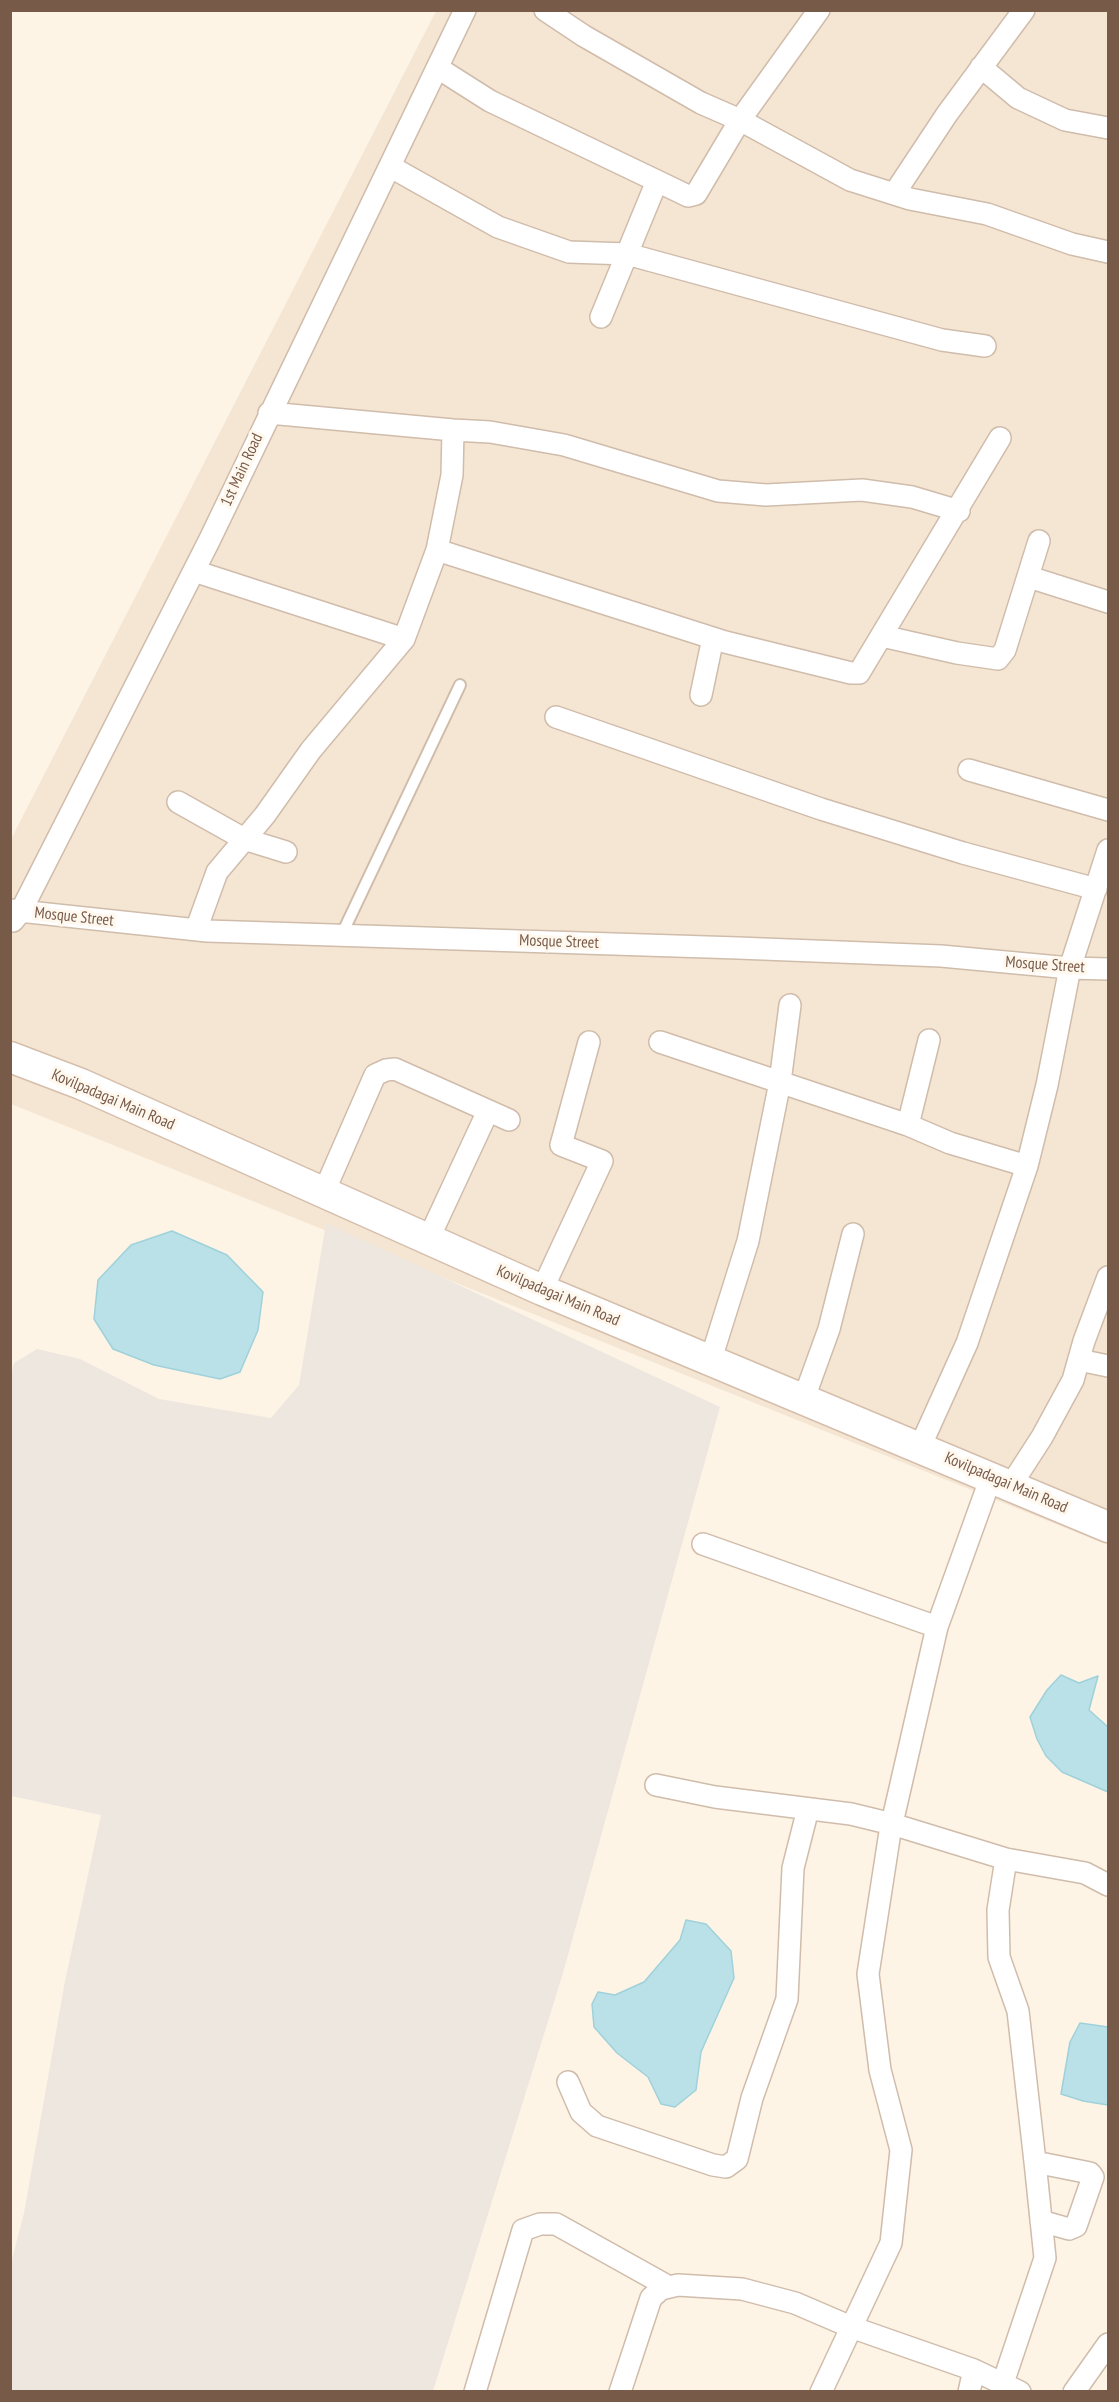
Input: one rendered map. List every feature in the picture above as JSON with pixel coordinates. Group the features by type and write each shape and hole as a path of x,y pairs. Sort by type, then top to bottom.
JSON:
{"main road":[{"name":"Kovilpadagai Main Road","path":"10,1057 81,1084 542,1290 1108,1527"}],"street":[{"name":"1st Main Road","path":"14,915 194,571 465,10"},
{"path":"545,10 584,36 701,103 741,120 850,180 894,194 987,214 1072,244 1108,252"},
{"path":"438,68 490,101 688,196 696,194 741,120 819,10"},
{"path":"894,194 981,67 1024,10"},
{"path":"981,67 1018,98 1065,120 1108,128"},
{"path":"391,167 498,227 569,252 627,254 942,340 985,346"},
{"path":"601,317 657,181"},
{"path":"269,413 490,432 564,445 718,491 766,495 862,490 912,497 959,511"},
{"path":"196,930 216,872 244,839 310,750 404,639 437,550 452,475 453,430"},
{"path":"437,550 713,638 851,674 859,673 959,511 1000,438"},
{"path":"882,636 966,655 998,659 1005,650 1039,542"},
{"path":"194,571 404,639"},
{"path":"1029,577 1108,602"},
{"path":"701,696 713,638"},
{"path":"556,717 821,809 963,853 1096,889"},
{"path":"969,770 1108,810"},
{"path":"178,802 244,839 286,852"},
{"path":"920,1447 967,1343 1027,1166 1047,1086 1070,968 1108,850"},
{"name":"Mosque Street","path":"14,915 196,930 941,956 1070,968 1108,969"},
{"path":"711,1359 748,1241 780,1082 790,1005"},
{"path":"908,1125 929,1040"},
{"path":"542,1290 602,1161 561,1145 589,1042"},
{"path":"660,1042 908,1125 950,1143 1027,1166"},
{"path":"323,1194 375,1075 395,1069 509,1120"},
{"path":"428,1240 488,1111"},
{"path":"804,1398 829,1329 854,1234"},
{"path":"821,2391 891,2242 901,2150 880,2070 868,1974 892,1824 937,1627 1001,1481 1058,1408 1073,1380 1108,1277"},
{"path":"1079,1360 1108,1366"},
{"path":"703,1544 937,1627"},
{"path":"656,1785 715,1797 851,1814 892,1824 1006,1859 1085,1873 1108,1885"},
{"path":"568,2082 581,2112 597,2127 713,2165 726,2167 737,2159 752,2098 787,1999 793,1868 808,1809"},
{"path":"620,2391 651,2298 661,2289 669,2287 742,2289 795,2303 851,2326 974,2370 1012,2387 1045,2258 1018,2011 999,1957 998,1910 1006,1859"},
{"path":"1035,2163 1090,2173 1093,2176 1076,2226 1069,2229 1041,2221"},
{"path":"475,2391 523,2230 540,2224 556,2224 669,2287"},
{"path":"1074,2391 1108,2344"},
{"path":"969,2391 974,2370"}],"lane":[{"path":"341,936 460,685"}],"shaded area":[{"path":"436,11 1108,11 1108,1545 11,1104 10,841"},
{"path":"326,1223 720,1407 563,1973 433,2391 11,2391 11,2263 24,2213 65,1981 101,1815 11,1796 10,1379 14,1363 37,1349 80,1359 159,1399 271,1418 299,1385"}],"water":[{"path":"172,1231 227,1255 263,1292 258,1330 240,1372 220,1379 154,1365 113,1349 94,1319 98,1280 131,1245"},
{"path":"1061,1675 1079,1683 1098,1676 1089,1710 1108,1727 1108,1792 1062,1772 1046,1756 1037,1739 1030,1717 1047,1690"},
{"path":"686,1920 706,1924 731,1951 734,1978 701,2052 696,2090 675,2107 661,2104 648,2077 617,2053 594,2027 592,2004 598,1992 615,1995 644,1982 680,1940"},
{"path":"1080,2023 1108,2027 1108,2105 1083,2101 1061,2094 1070,2042"}]}
